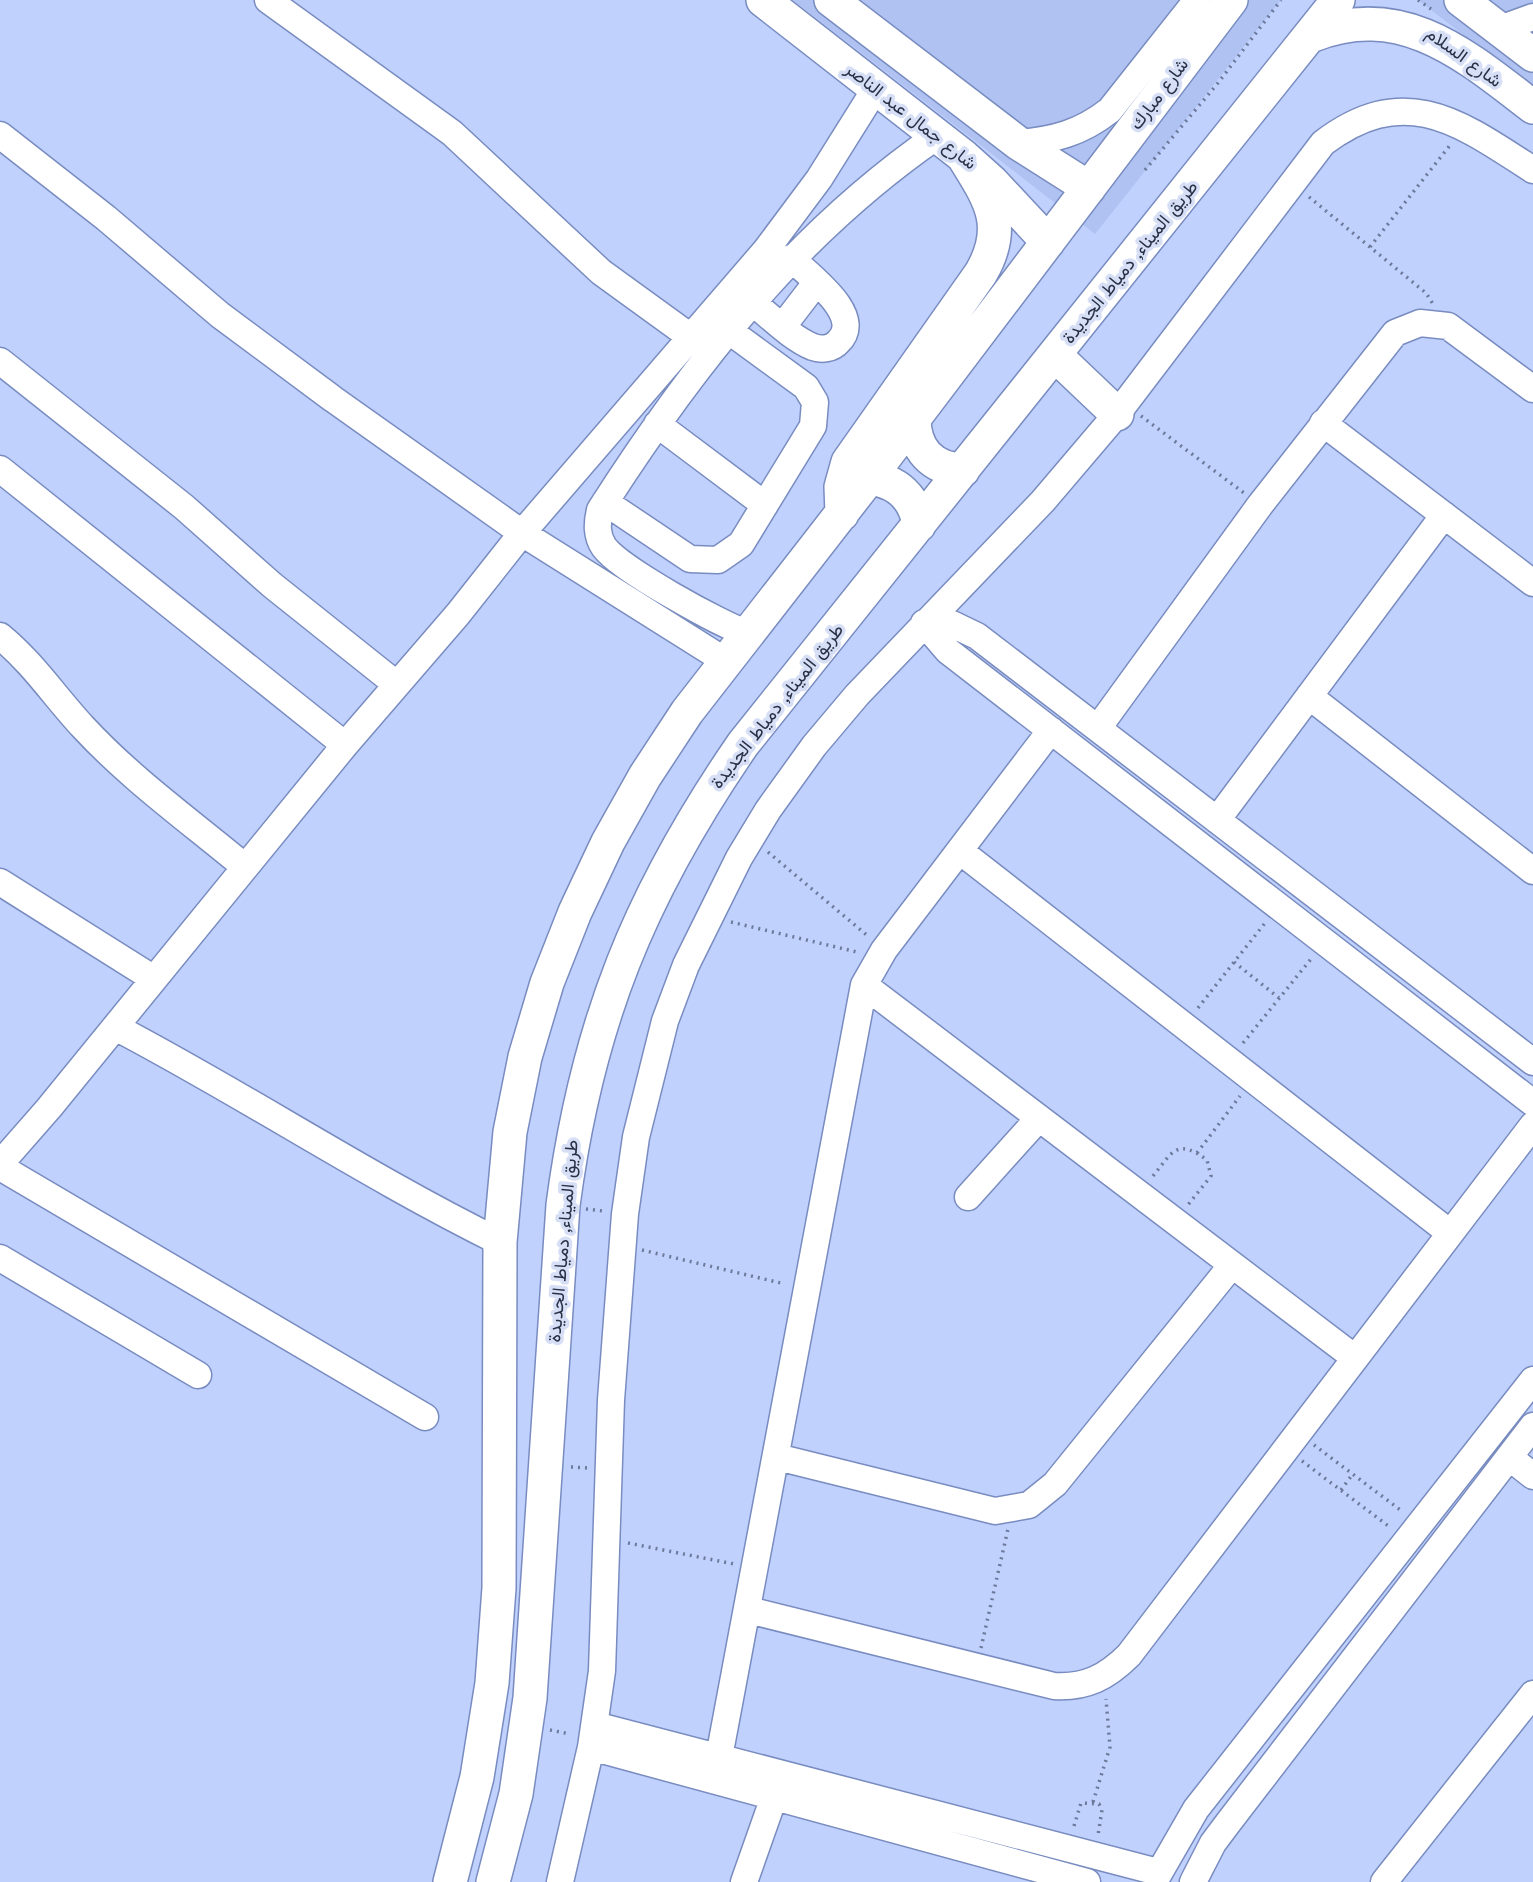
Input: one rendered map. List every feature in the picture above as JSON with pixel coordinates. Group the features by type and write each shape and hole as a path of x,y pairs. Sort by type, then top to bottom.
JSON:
{"main road":[{"name":"شارع جمال عبد الناصر","path":"763,0 963,156 992,182 1048,242"},
{"path":"450,1882 477,1777 492,1683 499,1588 500,1242 510,1132 525,1057 547,983 592,877 645,776 727,662 1089,188 1018,143 831,0"},
{"name":"شارع مبارك","path":"1089,188 1170,58 1230,0"},
{"path":"1311,36 1338,0"},
{"path":"1461,0 1533,55"},
{"name":"شارع السلام","path":"1311,36 1335,24 1361,16 1379,15 1414,22 1446,40 1533,107"},
{"name":"طريق الميناء, دمياط الجديدة","path":"493,1882 516,1794 526,1727 539,1595 563,1205 572,1132 588,1063 615,980 666,864 743,744 1311,36"},
{"path":"992,182 1009,183 1022,173 1026,158 1018,143"},
{"path":"842,514 841,487 848,462 981,273 992,249 993,210 963,156"},
{"path":"1056,356 1121,409"},
{"path":"914,418 917,441 930,460 940,466 963,470"},
{"path":"869,478 880,479 900,488 914,504 919,525"}],"street":[{"path":"268,0 452,133 601,272 692,338"},
{"path":"1018,143 1065,136 1096,122 1170,58 1197,0"},
{"path":"1500,29 1533,17"},
{"path":"425,1418 0,1165 345,744 458,614 522,533 766,250 811,190 876,88"},
{"path":"560,1882 593,1736 606,1607 608,1470 625,1214 636,1137 648,1079 665,1021 709,917 751,839 814,746 925,623 1043,501 1121,409 1323,143 1343,128 1366,117 1391,111 1416,111 1441,116 1465,126 1533,170"},
{"path":"0,135 106,218 220,315 333,399 522,533 727,662"},
{"path":"749,634 707,617 610,553 597,528 600,510 657,424 751,302 791,258 850,201 937,136"},
{"path":"751,302 819,349 834,346 840,341 847,327 844,312 791,258"},
{"path":"783,326 817,284"},
{"path":"1098,728 1260,505 1395,333 1407,326 1434,322 1455,330 1533,389"},
{"path":"606,502 690,559 709,562 735,551 813,426 815,401 806,387 728,330"},
{"path":"0,361 184,506 272,585 396,684"},
{"path":"1323,423 1533,583"},
{"path":"657,424 765,505"},
{"path":"0,469 345,744"},
{"path":"1217,820 1444,515"},
{"path":"925,623 939,622 966,629 1533,1062"},
{"path":"925,623 948,651 1533,1103"},
{"path":"0,636 36,670 83,727 122,765 245,867"},
{"path":"1309,696 1533,871"},
{"path":"719,1757 864,985 882,953 1051,730"},
{"path":"960,851 1450,1233"},
{"path":"0,883 154,979"},
{"path":"864,985 1355,1358"},
{"path":"115,1027 194,1069 434,1209 500,1242"},
{"path":"968,1197 1039,1118"},
{"path":"748,1610 1054,1686 1071,1687 1102,1678 1129,1655 1533,1125"},
{"path":"0,1258 198,1376"},
{"path":"777,1457 995,1511 1013,1510 1043,1496 1055,1484 1232,1265"},
{"path":"593,1736 719,1757 1094,1856 1156,1877 1196,1809 1533,1380"},
{"path":"1525,1440 1533,1476"},
{"path":"1193,1882 1213,1843 1228,1823 1525,1440"},
{"path":"1384,1882 1533,1694"},
{"path":"593,1736 774,1797 1087,1882"},
{"path":"744,1882 774,1797"}],"path":[{"path":"1145,170 1218,83 1281,0"},
{"path":"1370,247 1465,126"},
{"path":"1291,183 1426,293 1435,306 1434,322"},
{"path":"1121,409 1260,505"},
{"path":"751,839 882,953"},
{"path":"1184,1026 1279,906"},
{"path":"709,917 882,953"},
{"path":"1229,1061 1324,941"},
{"path":"1234,962 1279,998"},
{"path":"1197,1153 1253,1080"},
{"path":"1139,1193 1173,1151 1181,1147 1207,1160 1211,1176 1175,1221"},
{"path":"563,1205 625,1214"},
{"path":"624,1246 807,1289"},
{"path":"1293,1441 1353,1474 1414,1533"},
{"path":"1293,1441 1341,1490 1414,1533"},
{"path":"546,1464 608,1470"},
{"path":"1341,1490 1353,1474"},
{"path":"977,1667 1013,1510"},
{"path":"605,1538 756,1569"},
{"path":"1093,1802 1110,1747 1102,1678"},
{"path":"526,1727 593,1736"},
{"path":"1068,1849 1079,1805 1084,1801 1093,1802 1099,1804 1102,1810 1094,1856"}],"shaded area":[{"path":"793,0 1281,0 1095,234"},
{"path":"1418,0 1533,0 1533,88"}]}
